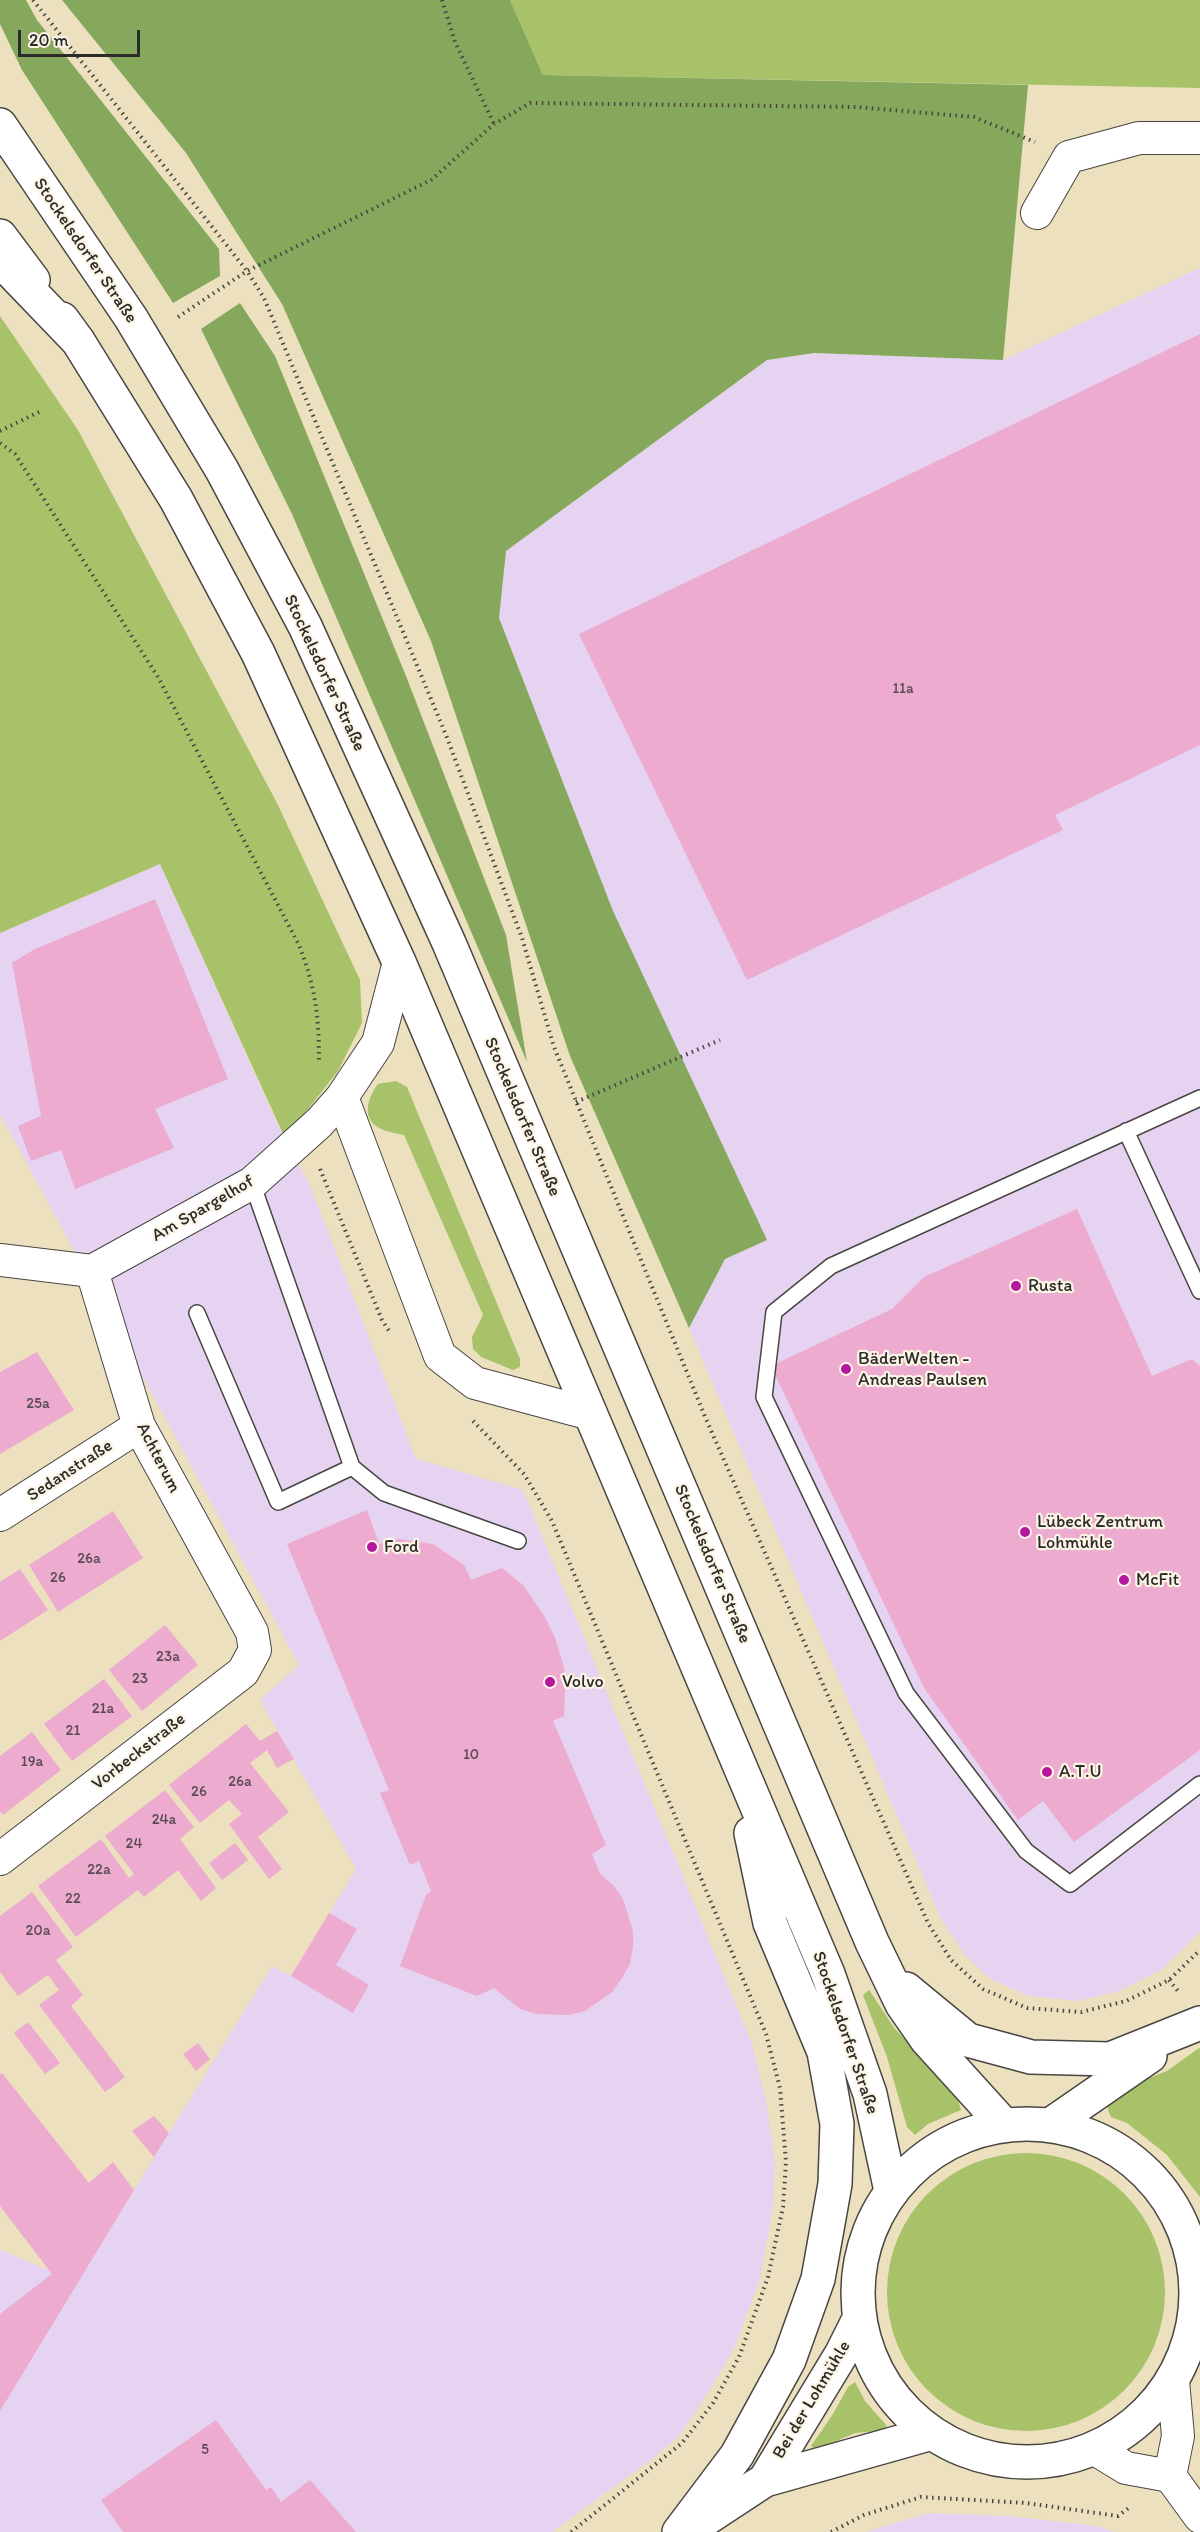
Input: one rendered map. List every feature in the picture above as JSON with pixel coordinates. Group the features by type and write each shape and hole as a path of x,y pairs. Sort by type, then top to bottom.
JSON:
{"main road":[{"name":"Stockelsdorfer Straße","path":"0,125 130,318 222,470 305,626 449,943 872,1942 902,2004 927,2040 1004,2125"},
{"name":"Stockelsdorfer Straße","path":"0,236 78,341 176,499 258,653 399,963 828,1974 870,2094 891,2191"},
{"path":"0,260 78,341"},
{"path":"679,2532 737,2455 789,2360 818,2278 835,2184 837,2124 824,2052 771,1923 736,1761"},
{"path":"872,1942 906,1989 968,2040 1031,2057 1110,2059 1200,2023"},
{"path":"1050,2125 1200,2023"},
{"path":"1027,2122 1081,2132 1110,2144 1154,2179 1184,2228 1194,2262 1199,2294 1186,2354 1173,2381 1155,2406 1132,2426 1095,2449 1053,2460 1023,2463 980,2456 932,2433 891,2394 875,2368 859,2319 858,2275 865,2242 876,2215 891,2191 920,2162 950,2142 980,2130 1004,2125 1027,2122"},
{"name":"Bei der Lohmühle","path":"765,2480 842,2353 859,2319"},
{"name":"Bei der Lohmühle","path":"686,2532 765,2480 932,2433"}],"street":[{"path":"1037,213 1069,157 1139,138 1200,138"},
{"name":"Am Spargelhof","path":"92,1271 258,1178 319,1123 342,1097 378,1043 399,963"},
{"path":"342,1097 440,1356 475,1383 591,1414"},
{"path":"0,1260 92,1271"},
{"name":"Achterum","path":"92,1271 139,1426 252,1632"},
{"name":"Sedanstraße","path":"0,1515 139,1426"},
{"name":"Vorbeckstraße","path":"0,1859 243,1672 255,1650 252,1632"},
{"path":"1170,2476 1178,2436 1173,2381"},
{"path":"1095,2449 1126,2468 1170,2476 1200,2517"}],"lane":[{"path":"1200,1098 831,1266 774,1312 764,1397 906,1693 1026,1851 1070,1884 1200,1784"},
{"path":"1126,1131 1200,1291"},
{"path":"258,1178 352,1467 384,1493 518,1541"},
{"path":"197,1313 278,1502 352,1467"}],"path":[{"path":"33,0 247,271 264,298 446,735 522,938 544,1019 576,1102 706,1419 928,1923 951,1960 983,1989 1027,2008 1081,2012 1126,2001 1168,1980 1200,1950"},
{"path":"442,0 455,42 494,124"},
{"path":"178,317 247,271 431,180 494,124 530,103 857,107 974,117 1069,157"},
{"path":"0,431 41,411"},
{"path":"0,443 15,454 158,677 299,945 308,969 318,1010 319,1065"},
{"path":"576,1102 720,1041"},
{"path":"319,1123 320,1168 382,1320 395,1340"},
{"path":"468,1417 524,1474 552,1521 766,2034 780,2088 784,2121 786,2162 783,2207 768,2277 739,2357 713,2403 682,2443 571,2532"},
{"path":"831,2532 864,2515 921,2497 1026,2503 1118,2516 1170,2476"}],"shaded area":[{"path":"1200,268 1200,1932 1161,1970 1119,1991 1078,2001 1028,1996 989,1978 964,1954 941,1919 689,1328 725,1259 766,1240 613,911 499,618 506,551 767,360 814,353 1003,360"},
{"path":"160,864 275,1119 312,1190 416,1459 523,1490 751,2041 767,2105 775,2161 773,2206 760,2279 734,2349 679,2436 655,2457 552,2532 0,2532 0,2250 49,2270 70,2294 272,1966 291,1976 356,1869 260,1700 299,1665 0,1114 0,933"},
{"path":"928,2513 1008,2516 1098,2526 1115,2532 866,2532"}],"green space":[{"path":"0,0 26,0 37,20 219,249 220,276 173,303 22,70 0,24"},
{"path":"62,0 510,0 543,75 1028,85 1003,360 814,353 767,360 506,551 499,618 613,911 767,1240 725,1259 689,1328 570,1056 431,641 282,304 186,153"},
{"path":"510,0 1200,0 1200,88 543,75"},
{"path":"240,303 275,356 406,676 506,935 527,1062 292,514 201,329"},
{"path":"0,316 78,430 277,803 360,980 362,1023 338,1071 285,1138 160,864 0,933"},
{"path":"396,1081 407,1087 520,1359 520,1367 513,1370 481,1357 473,1349 472,1337 483,1315 404,1135 382,1129 373,1124 370,1119 369,1101 378,1084"},
{"path":"869,1990 895,2029 956,2093 961,2110 928,2124 915,2135 907,2127 887,2057 863,1995"},
{"path":"1199,2048 1200,2197 1167,2155 1127,2123 1111,2117 1108,2107 1109,2098 1114,2092 1167,2071"},
{"path":"1040,2153 1079,2163 1092,2169 1125,2193 1142,2215 1155,2239 1163,2265 1165,2292 1163,2319 1155,2345 1142,2369 1125,2391 1103,2408 1079,2421 1040,2431 1012,2431 973,2421 960,2415 927,2391 918,2380 903,2358 889,2319 887,2278 897,2239 903,2226 927,2193 938,2184 960,2169 999,2155"},
{"path":"855,2382 865,2401 887,2426 881,2431 855,2433 815,2450 811,2446 848,2387"}],"building":[{"path":"1200,334 1200,745 1055,815 1063,830 747,980 579,634"},
{"path":"155,899 228,1079 155,1109 174,1148 75,1189 61,1150 31,1161 18,1126 41,1116 12,963 35,949"},
{"name":"Lübeck Zentrum Lohmühle","path":"1077,1209 1152,1376 1192,1359 1200,1366 1200,1750 1074,1842 1043,1801 1018,1820 924,1688 771,1366 892,1309 924,1277"},
{"path":"37,1352 74,1410 0,1454 0,1372"},
{"path":"367,1510 379,1544 399,1539 433,1544 464,1565 471,1580 502,1568 523,1585 545,1617 555,1638 564,1667 565,1690 564,1716 553,1721 606,1845 592,1854 600,1874 613,1885 623,1899 633,1931 630,1964 622,1978 612,1992 585,2011 569,2015 536,2014 520,2009 494,1988 477,1996 400,1966 426,1895 431,1891 419,1861 410,1865 380,1793 389,1790 287,1544"},
{"path":"113,1511 143,1558 58,1612 29,1565"},
{"path":"20,1569 48,1610 0,1641 0,1582"},
{"path":"165,1625 198,1665 142,1711 109,1670"},
{"path":"104,1679 132,1716 72,1761 44,1724"},
{"path":"246,1724 260,1741 277,1731 294,1759 277,1768 267,1750 250,1763 289,1812 258,1837 282,1869 269,1879 229,1824 242,1814 229,1800 200,1823 169,1785"},
{"path":"32,1732 61,1770 3,1815 0,1811 0,1756"},
{"path":"165,1790 194,1827 180,1839 216,1888 201,1901 178,1870 144,1897 138,1890 76,1937 38,1886 101,1839 129,1878 134,1874 105,1836"},
{"path":"235,1843 248,1860 222,1880 209,1863"},
{"path":"32,1892 73,1947 56,1960 83,1995 71,2006 125,2077 105,2092 39,2005 59,1990 48,1975 18,1996 0,1972 0,1916"},
{"path":"329,1913 357,1929 336,1965 369,1985 353,2013 291,1976"},
{"path":"28,2022 60,2063 45,2074 14,2033"},
{"path":"198,2043 210,2059 196,2071 183,2054"},
{"path":"2,2073 89,2183 113,2162 134,2190 0,2411 0,2314 52,2274 0,2206 0,2075"},
{"path":"154,2116 169,2133 154,2157 132,2131"},
{"path":"216,2420 266,2490 271,2487 281,2502 310,2480 356,2532 123,2532 101,2500"}],"place":[{"name":"Rusta","path":"1016,1286"},
{"name":"BäderWelten - Andreas Paulsen","path":"846,1369"},
{"name":"Lübeck Zentrum Lohmühle","path":"1025,1532"},
{"name":"Ford","path":"372,1547"},
{"name":"McFit","path":"1124,1580"},
{"name":"Volvo","path":"550,1682"},
{"name":"A.T.U","path":"1047,1772"}]}
